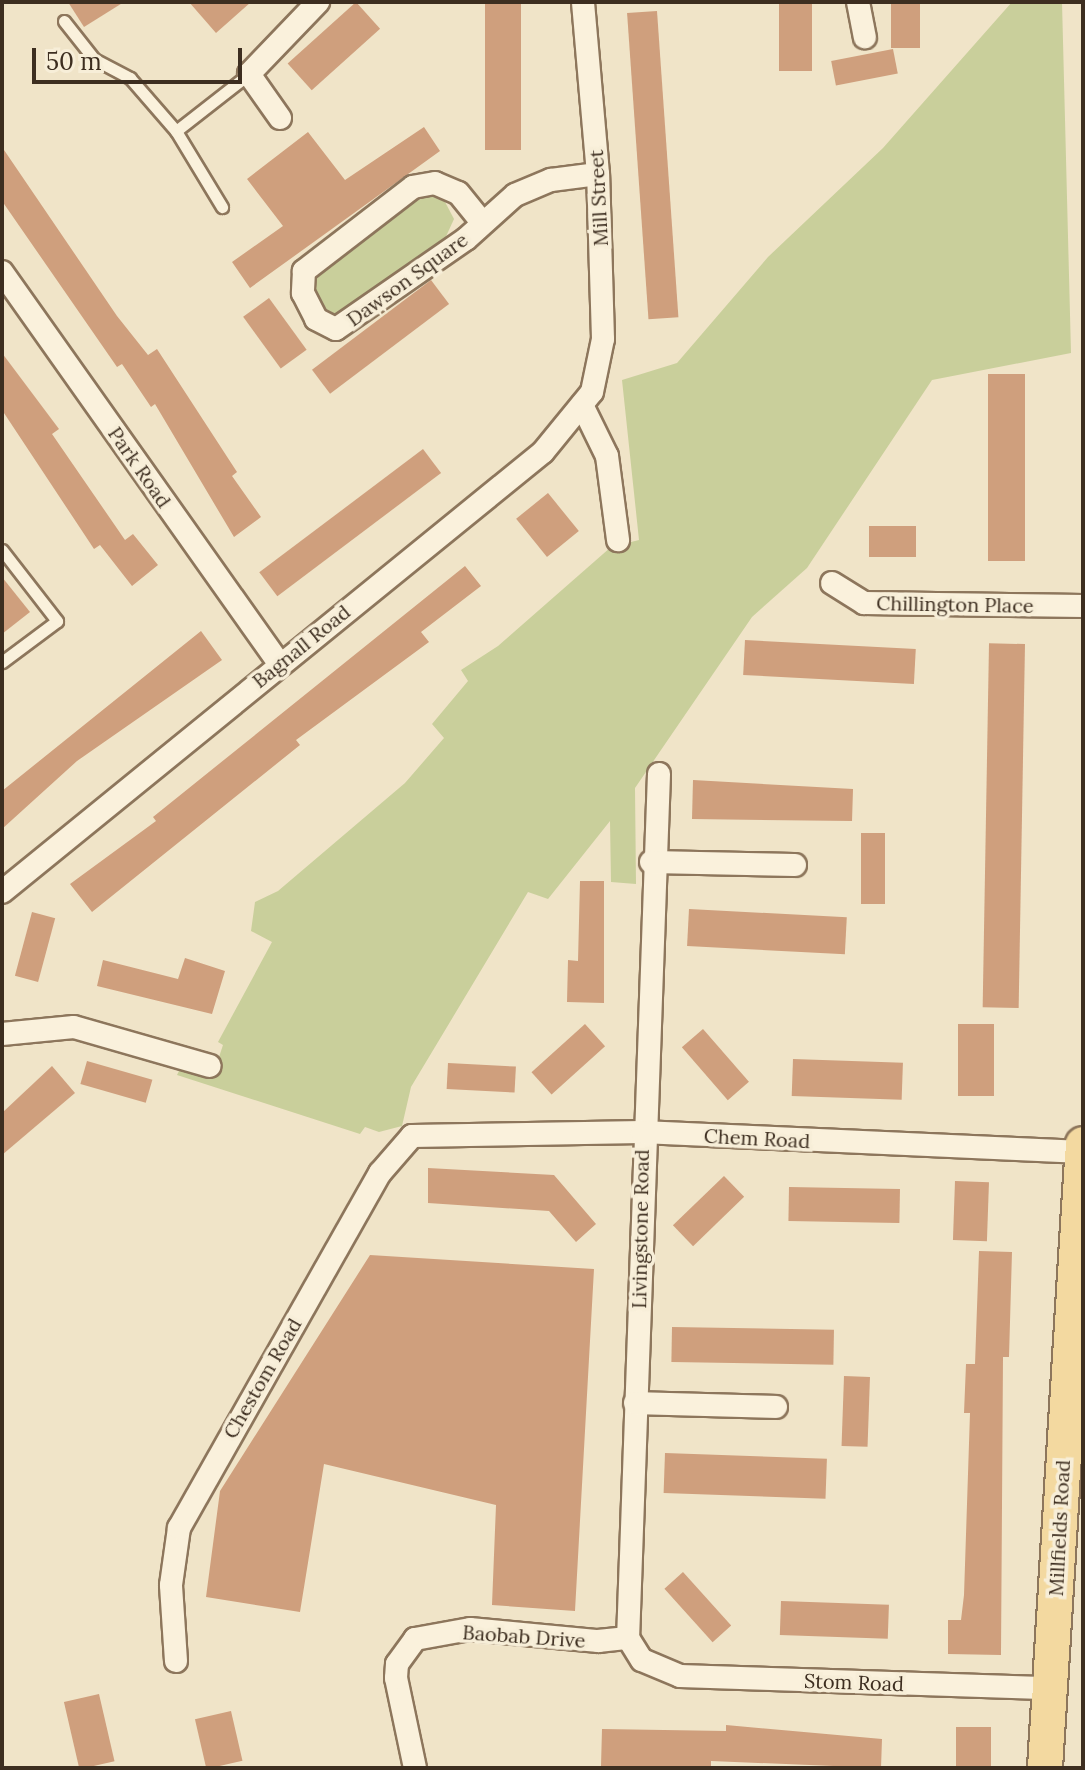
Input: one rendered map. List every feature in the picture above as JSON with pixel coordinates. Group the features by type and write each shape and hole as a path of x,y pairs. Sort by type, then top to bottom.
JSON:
{"main road":[{"name":"Millfields Road","path":"1045,1768 1072,1473 1083,1144"}],"street":[{"path":"280,118 249,74 318,2"},
{"name":"Mill Street","path":"583,2 598,174 603,339 587,398"},
{"path":"858,2 865,37"},
{"name":"Dawson Square","path":"481,221 458,193 435,183 413,187 304,271 303,293 316,319 336,329 466,239 481,221 515,195 551,180 598,174"},
{"name":"Park Road","path":"2,272 279,663"},
{"path":"587,398 607,456 618,540"},
{"name":"Bagnall Road","path":"2,892 279,663 543,452 587,398"},
{"name":"Chillington Place","path":"832,583 864,603 1083,606"},
{"name":"Livingstone Road","path":"628,1638 651,862 659,774"},
{"path":"651,862 795,865"},
{"path":"2,1034 74,1027 210,1066"},
{"name":"Chem Road","path":"430,1132 642,1132 1083,1152"},
{"name":"Chestom Road","path":"176,1661 171,1585 179,1528 380,1173 412,1136 430,1132"},
{"path":"635,1403 776,1407"},
{"name":"Baobab Drive","path":"415,1768 396,1678 397,1664 415,1639 470,1629 598,1641 628,1638"},
{"name":"Stom Road","path":"628,1638 642,1660 659,1671 1050,1688"}],"lane":[{"path":"64,21 94,59 130,78 176,131 222,207"},
{"path":"176,131 249,74"},
{"path":"2,550 57,621 2,662"}],"green space":[{"path":"1012,2 1062,2 1071,353 932,380 807,568 752,617 635,788 636,884 611,882 610,821 548,899 528,892 411,1087 402,1126 379,1132 365,1127 360,1134 177,1075 181,1067 213,1075 223,1045 218,1042 272,942 251,931 255,902 278,891 405,783 444,738 432,724 468,681 461,670 498,646 611,547 639,540 622,380 677,363 768,257 883,148"},
{"path":"429,196 444,200 454,219 443,243 340,316 325,314 311,286 315,276 411,203"}],"building":[{"path":"68,2 124,2 84,27"},
{"path":"189,2 251,2 216,33"},
{"path":"356,2 380,29 312,90 288,64"},
{"path":"485,2 521,2 521,150 485,150"},
{"path":"779,2 812,2 812,71 779,71"},
{"path":"891,2 920,2 920,48 891,48"},
{"path":"657,11 678,317 648,319 627,13"},
{"path":"893,49 898,74 836,86 831,61"},
{"path":"424,127 440,151 250,288 232,262 283,226 247,179 308,132 345,180"},
{"path":"2,147 117,316 148,355 157,349 237,472 232,476 261,517 234,537 155,404 151,407 122,364 117,367 2,201"},
{"path":"431,280 449,304 330,394 312,370"},
{"path":"269,298 307,350 281,369 243,317"},
{"path":"2,353 59,429 52,434 125,540 133,534 158,565 132,586 100,545 94,549 2,410"},
{"path":"988,374 1025,374 1025,561 988,561"},
{"path":"423,449 441,473 277,596 259,572"},
{"path":"548,493 579,531 547,557 516,519"},
{"path":"869,526 916,526 916,557 869,557"},
{"path":"465,566 481,586 421,632 429,642 296,740 300,745 92,912 70,884 156,821 153,817"},
{"path":"2,577 30,612 2,634"},
{"path":"201,631 222,660 77,761 2,829 2,791"},
{"path":"745,640 916,649 914,684 743,675"},
{"path":"989,643 1025,644 1019,1008 983,1007"},
{"path":"693,780 853,789 852,821 692,819"},
{"path":"861,833 885,833 885,904 861,904"},
{"path":"580,881 604,881 604,1003 567,1002 568,960 578,961"},
{"path":"689,909 847,917 845,954 687,946"},
{"path":"32,912 55,918 38,982 15,976"},
{"path":"185,958 225,971 212,1014 97,986 103,960 178,979"},
{"path":"585,1024 605,1046 552,1094 531,1072"},
{"path":"958,1024 994,1024 994,1096 958,1096"},
{"path":"703,1029 749,1082 728,1100 682,1047"},
{"path":"793,1059 903,1063 902,1100 792,1096"},
{"path":"87,1061 152,1080 146,1103 80,1084"},
{"path":"448,1063 516,1067 515,1093 447,1089"},
{"path":"52,1066 75,1093 2,1155 2,1113"},
{"path":"428,1168 554,1175 596,1224 576,1242 549,1211 428,1203"},
{"path":"724,1176 744,1197 693,1246 673,1225"},
{"path":"955,1181 989,1182 987,1241 953,1240"},
{"path":"789,1187 900,1189 899,1223 788,1221"},
{"path":"979,1251 1012,1252 1009,1357 1003,1357 1001,1655 948,1654 948,1620 961,1620 964,1595 970,1413 964,1413 966,1364 975,1364"},
{"path":"370,1255 594,1269 575,1611 492,1605 496,1505 324,1464 300,1612 206,1597 220,1491"},
{"path":"672,1327 834,1330 833,1365 671,1362"},
{"path":"844,1376 870,1377 868,1447 842,1446"},
{"path":"665,1453 827,1459 826,1499 664,1493"},
{"path":"683,1572 731,1626 713,1642 664,1589"},
{"path":"781,1601 889,1605 888,1639 780,1635"},
{"path":"99,1694 115,1761 79,1768 64,1702"},
{"path":"231,1711 242,1761 206,1768 195,1719"},
{"path":"726,1725 882,1739 881,1768 711,1761 711,1768 601,1766 602,1729 726,1731"},
{"path":"956,1727 991,1727 991,1768 956,1768"}]}
